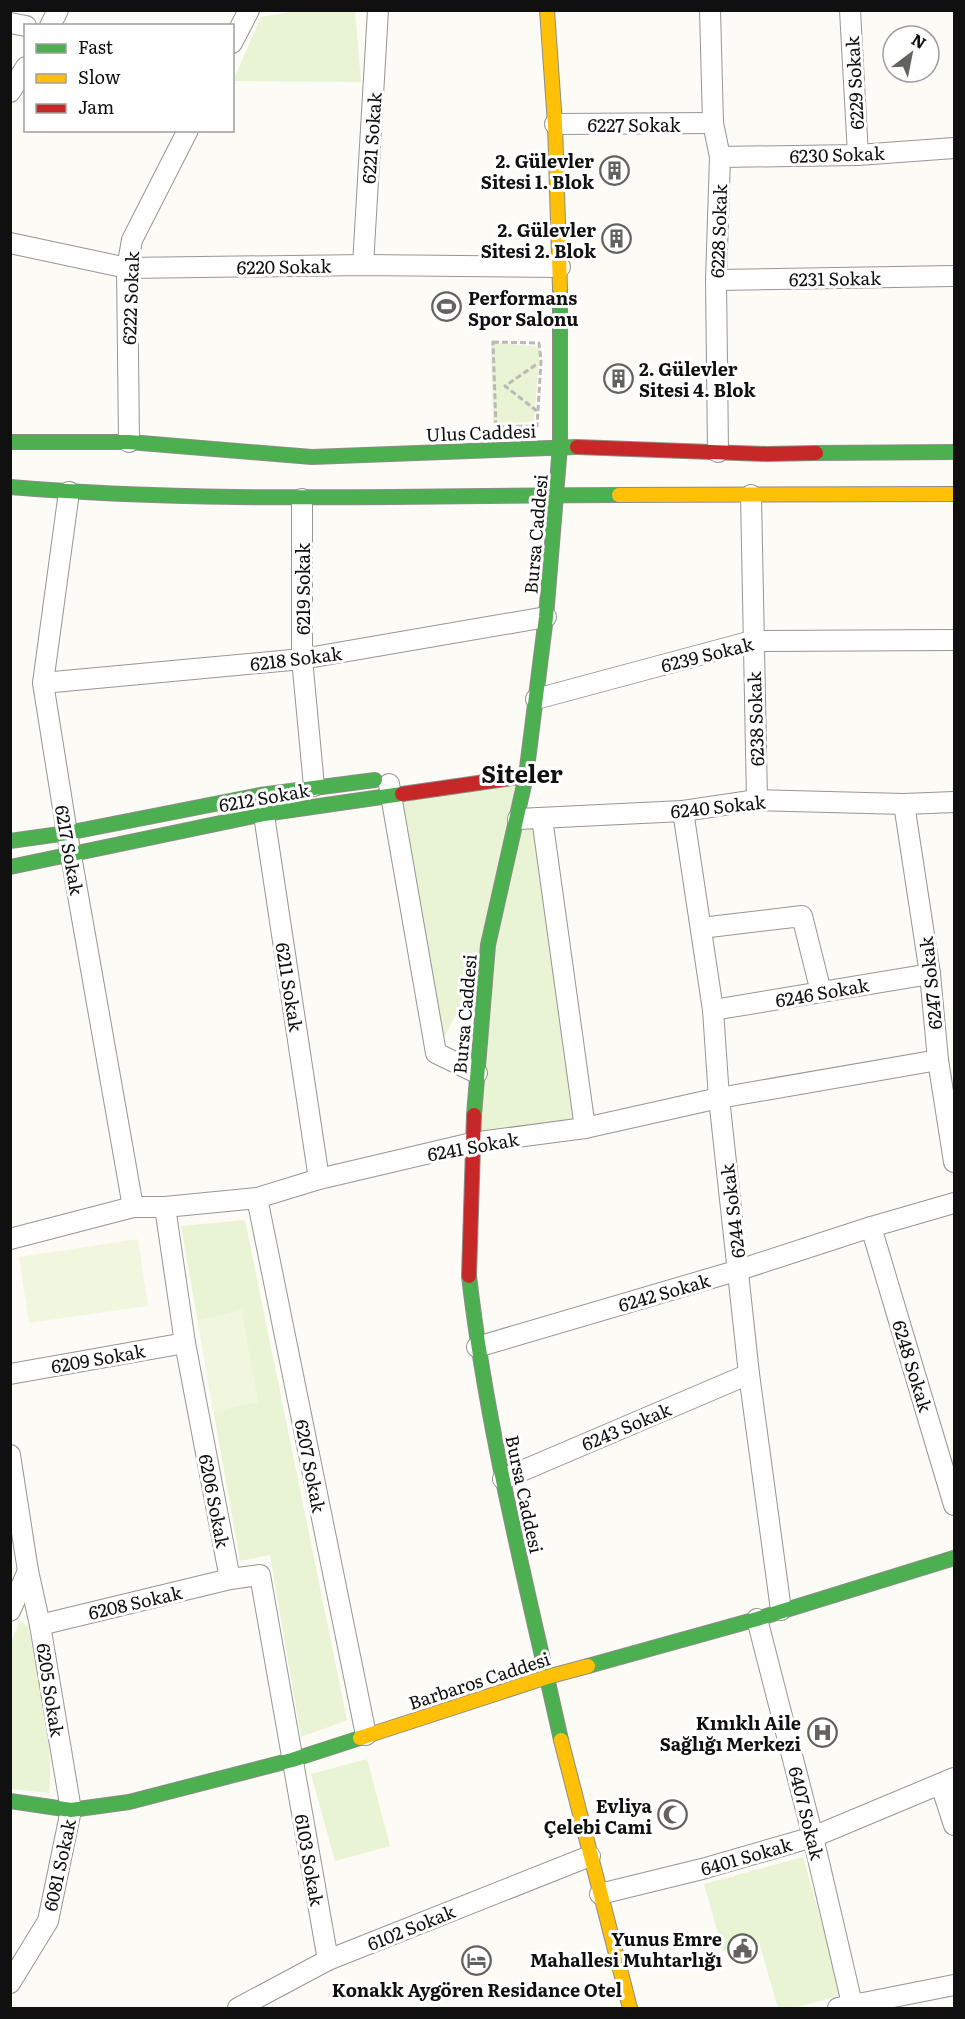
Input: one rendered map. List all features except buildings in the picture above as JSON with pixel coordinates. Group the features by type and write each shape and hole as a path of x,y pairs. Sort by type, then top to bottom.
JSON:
{"main road":[{"name":"Bursa Caddesi","path":"547,10 555,124 560,267 560,446 546,617 536,699 522,761 526,776 488,945 472,1143 468,1270 477,1347 503,1479 547,1677 590,1856 630,2008"},
{"name":"Ulus Caddesi","path":"10,442 129,442 312,457 560,446 803,454 954,452"},
{"path":"10,487 69,492 302,499 556,495 954,494"},
{"name":"6212 Sokak","path":"10,867 71,855 262,804 314,786 526,776"},
{"name":"6212 Sokak","path":"10,842 392,784"},
{"name":"Barbaros Caddesi","path":"10,1802 71,1810 129,1802 292,1760 547,1677 757,1619 954,1558"}],"street":[{"path":"51,24 58,10"},
{"path":"234,39 249,10"},
{"name":"6221 Sokak","path":"363,265 378,10"},
{"name":"6228 Sokak","path":"710,10 713,123 720,156 716,280 718,452"},
{"name":"6229 Sokak","path":"850,10 858,155"},
{"path":"10,92 24,70"},
{"name":"6227 Sokak","path":"555,124 713,123"},
{"name":"6222 Sokak","path":"129,442 127,268 132,240 187,132"},
{"name":"6230 Sokak","path":"720,156 858,155 954,148"},
{"name":"6220 Sokak","path":"10,243 127,268 363,265 560,267"},
{"name":"6231 Sokak","path":"716,280 954,276"},
{"name":"6217 Sokak","path":"69,492 43,683 133,1207"},
{"name":"6238 Sokak","path":"751,495 752,641 757,800"},
{"name":"6219 Sokak","path":"302,499 302,659 314,786"},
{"name":"6218 Sokak","path":"43,683 302,659 546,617"},
{"name":"6239 Sokak","path":"536,699 752,641 954,640"},
{"path":"392,784 436,1053 477,1073"},
{"name":"6240 Sokak","path":"518,819 683,811 757,800 904,804 954,802"},
{"name":"6211 Sokak","path":"262,804 319,1179"},
{"name":"6247 Sokak","path":"904,804 930,974 938,1060 954,1162"},
{"name":"6244 Sokak","path":"683,811 713,1010 719,1098 749,1374 781,1610"},
{"path":"542,818 585,1128"},
{"path":"701,928 802,916 821,992"},
{"name":"6246 Sokak","path":"713,1010 930,974"},
{"name":"6241 Sokak","path":"10,1239 133,1207 165,1207 257,1198 319,1179 472,1143 585,1128 719,1098 938,1060"},
{"name":"6207 Sokak","path":"257,1198 366,1735"},
{"name":"6242 Sokak","path":"477,1347 739,1270 954,1203"},
{"name":"6206 Sokak","path":"165,1207 185,1343 230,1580"},
{"name":"6248 Sokak","path":"871,1227 954,1505"},
{"name":"6209 Sokak","path":"10,1374 185,1343"},
{"name":"6243 Sokak","path":"503,1479 749,1374"},
{"name":"6205 Sokak","path":"10,1455 28,1571 40,1625 71,1810"},
{"path":"10,1611 28,1571"},
{"path":"230,1580 260,1575 292,1760"},
{"name":"6208 Sokak","path":"40,1625 230,1580"},
{"name":"6407 Sokak","path":"757,1619 813,1837 848,2007"},
{"name":"6103 Sokak","path":"292,1760 328,1960"},
{"path":"948,1782 954,1825"},
{"name":"6401 Sokak","path":"600,1894 702,1869 813,1837 948,1782"},
{"name":"6081 Sokak","path":"10,1983 48,1921 71,1810"},
{"name":"6102 Sokak","path":"238,2008 328,1960 590,1856"},
{"path":"848,2007 954,1985"}],"path":[{"path":"493,342 539,343 541,361 537,426 496,427 493,342"},
{"path":"538,412 505,386 541,361"}],"green space":[{"path":"297,11 355,11 361,82 234,81 261,17"},
{"path":"491,342 540,347 534,422 493,423"},
{"path":"526,776 516,824 542,818 585,1128 472,1143 486,957 436,1053 391,795"},
{"path":"245,1220 347,1720 301,1737 270,1555 240,1561 181,1226"},
{"path":"138,1239 148,1306 29,1323 19,1257"},
{"path":"242,1310 258,1402 213,1412 198,1320"},
{"path":"19,1623 28,1627 44,1709 49,1751 49,1793 11,1789 11,1642"},
{"path":"367,1759 390,1846 335,1861 311,1774"},
{"path":"803,1857 842,1995 794,2008 778,2008 759,1942 723,1951 704,1884"}],"traffic: fast":[{"path":"474,1115 488,945 526,776 546,617 560,446 560,289"},
{"path":"10,442 129,442 312,457 577,447"},
{"path":"816,453 954,452"},
{"path":"10,487 238,497 619,495"},
{"path":"10,841 67,833 260,795 375,780"},
{"path":"10,867 264,814 402,794"},
{"path":"469,1276 497,1451 561,1740"},
{"path":"588,1666 757,1619 954,1558"},
{"path":"10,1801 71,1810 129,1802 292,1760 360,1738"}],"traffic: slow":[{"path":"547,10 555,124 560,289"},
{"path":"619,495 954,494"},
{"path":"360,1738 547,1677 588,1666"},
{"path":"561,1740 630,2008"}],"traffic: jam":[{"path":"577,447 767,454 816,453"},
{"path":"402,794 526,776"},
{"path":"469,1276 474,1115"}],"place":[{"name":"2. Gülevler Sitesi 1. Blok","path":"615,170"},
{"name":"2. Gülevler Sitesi 2. Blok","path":"617,239"},
{"name":"Performans Spor Salonu","path":"447,307"},
{"name":"2. Gülevler Sitesi 4. Blok","path":"618,378"},
{"name":"Kınıklı Aile Sağlığı Merkezi","path":"822,1732"},
{"name":"Evliya Çelebi Cami","path":"673,1815"},
{"name":"Yunus Emre Mahallesi Muhtarlığı","path":"743,1948"},
{"name":"Konakk Aygören Residance Otel","path":"477,1960"}],"district":[{"name":"Siteler","path":"522,772"}]}
